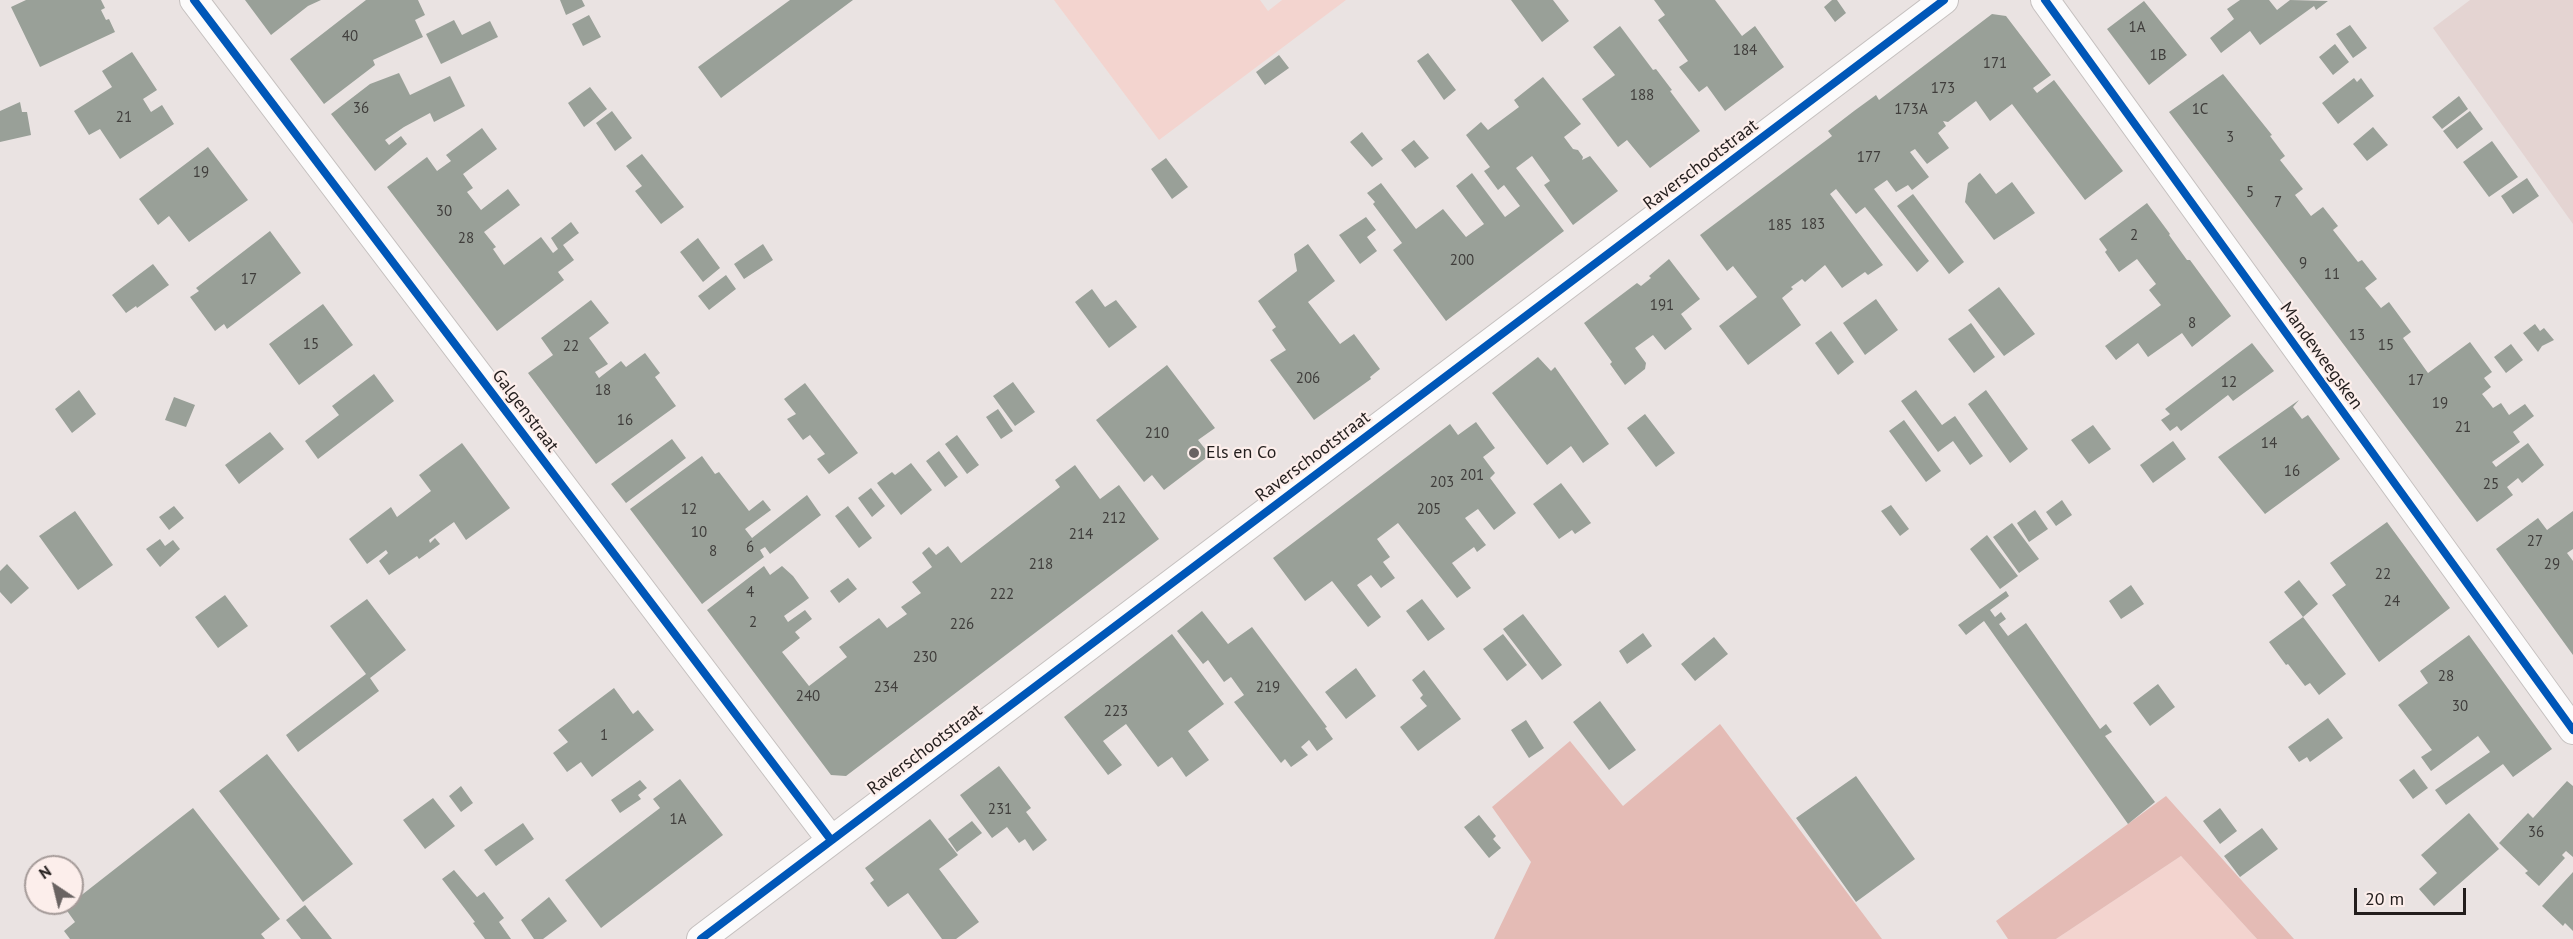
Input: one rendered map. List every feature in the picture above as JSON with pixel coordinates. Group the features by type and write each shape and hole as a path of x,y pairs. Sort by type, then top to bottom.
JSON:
{"street":[{"name":"Galgenstraat","path":"194,0 831,840"},
{"name":"Raverschootstraat","path":"701,939 1944,0"},
{"name":"Mandeweegsken","path":"2045,0 2573,730"}],"shaded area":[{"path":"1054,0 1260,0 1268,11 1282,0 1346,0 1159,140"},
{"path":"2470,0 2573,0 2573,224 2433,28"},
{"path":"1720,724 1882,939 1494,939 1531,862 1492,807 1570,741 1623,806"},
{"path":"2166,796 2294,939 2257,939 2181,856 2056,939 2008,939 1996,921"},
{"path":"2181,856 2257,939 2056,939"}],"building":[{"path":"26,0 101,0 105,8 101,10 106,20 109,19 115,32 40,67 11,7"},
{"path":"245,0 321,0 308,6 271,35"},
{"path":"366,0 418,0 425,15 415,20 423,37 373,60 375,65 324,104 290,59"},
{"path":"560,0 582,0 585,6 566,15"},
{"path":"790,0 853,0 721,98 698,67"},
{"path":"1511,0 1553,0 1569,21 1542,42"},
{"path":"1654,0 1715,0 1742,36 1755,26 1784,67 1725,111 1707,86 1699,92 1679,67 1688,61 1658,20 1665,15"},
{"path":"1832,0 1837,0 1846,13 1835,22 1824,7"},
{"path":"2240,0 2269,0 2277,10 2290,0 2328,1 2316,10 2314,6 2260,45 2250,31 2221,53 2210,38 2234,19 2227,9"},
{"path":"2144,1 2187,55 2149,85 2107,29"},
{"path":"1992,14 2006,16 2051,75 2033,88 2037,93 2054,80 2123,171 2085,200 2012,104 1990,121 1976,101 1948,122 1943,121 1946,126 1938,133 1949,148 1927,164 1915,149 1910,152 1929,177 1912,190 1908,185 1896,192 1887,180 1874,189 1929,261 1917,272 1865,207 1856,214 1836,189 1830,194 1883,265 1868,275 1865,272 1842,288 1825,265 1805,282 1802,279 1791,287 1793,289 1782,298 1801,325 1748,365 1719,326 1757,297 1733,266 1727,271 1700,235 1832,136 1828,131 1854,111 1876,95 1879,100"},
{"path":"589,15 601,37 583,46 572,24"},
{"path":"454,20 462,35 490,21 498,37 441,64 426,34"},
{"path":"2350,25 2367,48 2353,58 2336,34"},
{"path":"1620,26 1653,70 1656,69 1672,90 1670,91 1700,131 1650,168 1627,140 1618,147 1582,99 1615,75 1593,47"},
{"path":"2335,44 2349,62 2333,75 2319,57"},
{"path":"132,52 157,90 143,99 151,112 162,105 174,124 120,159 100,129 89,135 74,111 112,87 102,71"},
{"path":"1428,53 1456,90 1444,100 1417,61"},
{"path":"1279,55 1289,68 1265,85 1256,72"},
{"path":"399,73 410,95 450,76 465,106 434,122 430,113 385,140 389,145 401,136 407,144 375,171 331,114 370,84"},
{"path":"2223,74 2272,135 2270,136 2285,156 2280,160 2303,189 2295,195 2311,216 2323,207 2338,226 2333,230 2358,262 2362,260 2377,279 2365,288 2381,308 2389,302 2411,332 2403,338 2428,373 2470,342 2492,372 2484,378 2491,387 2482,394 2493,408 2501,403 2509,415 2525,404 2534,416 2513,432 2520,442 2492,462 2496,467 2528,443 2544,465 2522,483 2518,478 2507,487 2513,495 2477,522 2169,112"},
{"path":"1543,77 1581,124 1564,137 1573,149 1578,150 1583,157 1582,160 1590,156 1618,191 1573,225 1544,185 1550,181 1532,156 1516,168 1564,231 1446,321 1393,250 1402,243 1367,193 1381,183 1416,229 1443,209 1466,237 1484,224 1456,186 1472,173 1505,217 1520,206 1504,185 1498,190 1484,171 1490,167 1466,135 1481,122 1488,130 1519,107 1514,100"},
{"path":"2354,78 2357,82 2361,78 2374,96 2338,124 2322,103"},
{"path":"590,87 607,109 584,127 568,103"},
{"path":"2459,96 2468,109 2442,129 2432,117"},
{"path":"20,102 22,112 27,112 31,135 0,142 0,111"},
{"path":"612,111 632,138 615,151 596,123"},
{"path":"2470,111 2483,129 2457,149 2443,131"},
{"path":"2373,127 2388,145 2367,161 2353,144"},
{"path":"482,128 497,149 463,174 473,188 467,192 481,210 508,189 520,205 484,232 496,247 493,249 504,265 541,237 553,253 558,249 551,238 571,222 579,233 563,245 574,260 558,272 564,280 497,331 387,187 427,157 437,171 451,161 446,155"},
{"path":"1362,132 1383,159 1372,167 1350,142"},
{"path":"1414,140 1429,158 1415,168 1401,150"},
{"path":"2492,141 2518,177 2489,197 2463,162"},
{"path":"208,147 248,200 189,242 169,216 158,225 139,199"},
{"path":"642,154 684,207 661,224 635,191 642,186 626,166"},
{"path":"1166,158 1188,187 1172,199 1151,169"},
{"path":"1980,173 1996,194 2012,182 2035,213 1994,240 1965,202 1968,183"},
{"path":"2527,178 2539,196 2513,214 2501,196"},
{"path":"1913,194 1964,262 1949,274 1897,206"},
{"path":"2147,203 2187,260 2190,260 2231,316 2192,347 2182,333 2148,357 2138,343 2116,360 2105,346 2161,305 2149,290 2156,284 2137,259 2119,272 2099,239"},
{"path":"1366,217 1376,230 1367,237 1377,251 1360,264 1339,235"},
{"path":"270,231 301,273 227,329 224,324 215,331 190,297 199,291 196,288"},
{"path":"698,238 720,268 703,282 680,252"},
{"path":"763,244 773,260 744,279 734,264"},
{"path":"1308,244 1335,281 1308,302 1340,344 1354,334 1380,369 1370,377 1371,379 1314,420 1270,360 1286,350 1272,330 1276,327 1258,301 1297,271 1294,254"},
{"path":"1669,259 1700,299 1681,314 1692,329 1665,350 1653,335 1635,348 1646,363 1645,369 1625,385 1610,364 1612,362 1584,323 1637,283 1641,286"},
{"path":"153,264 169,285 137,308 136,306 126,313 112,295"},
{"path":"726,275 736,289 709,310 698,296"},
{"path":"1999,287 2035,334 2004,356 1968,310"},
{"path":"1092,289 1105,307 1116,300 1137,327 1109,348 1075,302"},
{"path":"1876,299 1898,330 1865,355 1843,323"},
{"path":"591,300 609,323 589,338 608,364 595,372 599,378 621,361 626,367 645,353 660,373 655,377 676,406 596,464 528,373 553,355 541,338"},
{"path":"323,304 353,345 299,385 269,344"},
{"path":"1971,323 1995,357 1974,373 1948,339"},
{"path":"2535,324 2540,331 2544,328 2554,340 2542,346 2538,352 2523,333"},
{"path":"1831,331 1854,362 1838,375 1815,343"},
{"path":"2252,343 2274,371 2233,401 2228,395 2181,431 2177,426 2170,431 2161,420 2170,414 2165,409"},
{"path":"2511,344 2523,360 2506,373 2494,357"},
{"path":"1538,357 1551,371 1555,367 1609,444 1583,463 1571,446 1547,465 1492,393"},
{"path":"1167,365 1215,428 1198,440 1210,455 1164,490 1152,475 1144,482 1096,420"},
{"path":"374,374 394,401 318,459 305,441 339,415 332,406"},
{"path":"1013,382 1035,412 1015,426 993,396"},
{"path":"805,383 858,453 829,474 817,459 825,454 810,435 803,440 787,419 796,414 784,399"},
{"path":"79,390 96,414 72,433 55,409"},
{"path":"1916,390 1942,425 1955,416 1983,456 1970,465 1953,441 1938,452 1901,401"},
{"path":"1986,390 2028,449 2010,463 1968,404"},
{"path":"174,397 195,405 186,427 165,420"},
{"path":"2299,400 2293,407 2302,419 2308,415 2340,459 2265,514 2218,457"},
{"path":"998,409 1013,431 1001,439 986,417"},
{"path":"1645,414 1675,453 1656,467 1627,428"},
{"path":"1904,420 1941,471 1926,482 1889,431"},
{"path":"1476,422 1495,448 1483,457 1495,473 1490,478 1516,513 1494,530 1478,509 1465,518 1486,545 1477,552 1474,547 1452,563 1471,588 1457,598 1398,523 1377,539 1390,557 1383,562 1395,578 1381,588 1371,575 1357,585 1381,617 1368,627 1332,581 1305,601 1273,558 1450,424 1458,435"},
{"path":"2093,425 2111,449 2089,464 2071,440"},
{"path":"270,432 284,449 239,484 225,465"},
{"path":"957,435 979,465 967,474 945,444"},
{"path":"672,439 686,458 626,503 611,484"},
{"path":"2173,441 2186,459 2153,483 2140,465"},
{"path":"462,443 510,508 466,540 454,522 429,540 430,543 435,538 440,544 419,559 417,556 389,575 379,561 388,553 386,550 367,564 349,539 391,507 397,517 431,491 419,475"},
{"path":"939,451 958,477 945,487 926,461"},
{"path":"702,456 715,474 719,472 749,511 763,500 771,510 745,529 752,538 807,495 821,515 770,554 765,547 760,550 764,557 702,604 630,509"},
{"path":"911,463 932,490 901,515 877,483 892,472 895,475"},
{"path":"1075,465 1100,499 1119,485 1159,539 846,776 831,775 707,610 764,566 770,575 782,566 793,576 809,598 784,616 788,622 805,610 812,619 795,632 800,638 782,652 809,686 847,657 839,647 879,618 887,628 907,614 901,607 921,593 912,582 932,567 922,553 924,551 929,547 936,555 948,546 961,563 1060,487 1055,480"},
{"path":"1561,483 1591,523 1575,534 1572,530 1559,539 1533,504"},
{"path":"871,488 885,506 872,517 858,498"},
{"path":"2062,500 2072,515 2056,526 2046,512"},
{"path":"1891,505 1909,529 1900,536 1881,511"},
{"path":"174,506 184,518 169,530 159,517"},
{"path":"848,506 872,538 859,548 835,516"},
{"path":"2035,510 2048,529 2029,542 2017,523"},
{"path":"75,511 113,565 78,590 39,536"},
{"path":"2573,511 2573,549 2567,553 2573,561 2573,655 2496,549 2538,518 2547,530"},
{"path":"2387,522 2450,608 2379,662 2332,595 2346,585 2330,563"},
{"path":"2012,523 2039,559 2019,573 1993,537"},
{"path":"1987,535 2018,576 2000,589 1970,549"},
{"path":"160,539 165,546 173,540 180,549 160,567 146,549"},
{"path":"7,564 29,588 11,604 0,592 0,571"},
{"path":"848,578 857,589 839,603 830,591"},
{"path":"2299,580 2318,604 2303,617 2284,592"},
{"path":"2131,585 2144,604 2121,619 2109,601"},
{"path":"2006,591 2009,596 1990,610 1995,617 2001,612 2006,619 1999,624 2008,636 2026,623 2100,729 2106,724 2112,732 2105,736 2155,802 2128,824 1984,621 1966,635 1958,625"},
{"path":"225,595 248,626 218,648 195,617"},
{"path":"367,599 406,650 370,678 379,691 298,752 286,735 366,674 330,626"},
{"path":"1422,599 1445,629 1428,641 1406,611"},
{"path":"1202,611 1228,644 1252,627 1327,727 1325,728 1333,739 1317,751 1309,740 1301,747 1308,755 1291,767 1285,759 1281,763 1234,702 1244,695 1231,677 1224,682 1208,660 1203,664 1177,631"},
{"path":"1523,614 1562,665 1542,680 1503,629"},
{"path":"2303,617 2346,674 2319,695 2310,683 2305,686 2269,642"},
{"path":"1643,633 1652,646 1627,664 1619,651"},
{"path":"1172,634 1224,704 1188,731 1209,760 1186,777 1172,757 1158,767 1126,724 1103,741 1122,765 1108,775 1064,717"},
{"path":"1503,634 1527,665 1507,681 1483,649"},
{"path":"2469,635 2552,749 2513,777 2503,764 2446,805 2435,790 2490,752 2478,736 2431,771 2421,757 2432,750 2398,705 2428,683 2420,671"},
{"path":"1714,637 1728,654 1695,681 1681,664"},
{"path":"1356,668 1376,696 1346,719 1325,692"},
{"path":"1424,670 1461,719 1418,751 1400,727 1427,706 1420,698 1423,695 1412,680"},
{"path":"2158,684 2175,707 2150,726 2133,703"},
{"path":"614,688 633,714 638,710 654,730 592,777 581,762 567,772 553,753 568,742 558,730"},
{"path":"1600,701 1636,750 1609,770 1573,722"},
{"path":"2328,718 2343,738 2310,762 2307,757 2299,762 2288,747"},
{"path":"1526,720 1544,748 1529,758 1511,730"},
{"path":"267,754 353,864 303,902 219,791"},
{"path":"999,766 1031,808 1026,812 1047,840 1033,851 1025,839 1019,843 1007,827 992,838 960,795"},
{"path":"2414,769 2428,788 2413,799 2399,780"},
{"path":"1856,776 1915,859 1856,902 1796,818"},
{"path":"680,779 723,835 601,928 565,880 660,808 653,799"},
{"path":"640,780 647,788 638,795 641,799 620,813 611,800"},
{"path":"2567,781 2573,786 2573,857 2566,851 2562,855 2565,858 2539,886 2525,873 2528,871 2499,843 2528,813 2533,818"},
{"path":"461,786 473,803 461,812 449,796"},
{"path":"433,798 455,826 425,849 403,820"},
{"path":"193,808 280,919 261,934 265,939 70,939 64,931 75,922 70,915 84,915 84,893"},
{"path":"2220,808 2237,831 2220,844 2203,821"},
{"path":"2469,813 2499,849 2434,906 2419,889 2437,873 2421,855"},
{"path":"1479,815 1496,836 1493,839 1501,848 1489,858 1464,827"},
{"path":"930,819 958,855 939,869 979,922 956,939 942,939 908,893 888,907 870,883 874,880 865,868"},
{"path":"972,821 982,833 957,852 948,839"},
{"path":"523,823 534,839 496,866 484,850"},
{"path":"2262,828 2278,849 2240,877 2224,856"},
{"path":"454,870 477,897 484,892 504,918 499,922 511,939 485,939 442,879"},
{"path":"2573,872 2573,931 2565,923 2563,926 2542,906"},
{"path":"549,897 567,921 543,939 534,939 521,920"},
{"path":"305,905 332,939 301,939 286,920"}],"cycle path":[{"path":"194,0 831,840"},
{"path":"701,939 1944,0"},
{"path":"2045,0 2573,730"}],"place":[{"name":"Els en Co","path":"1194,453"}]}
